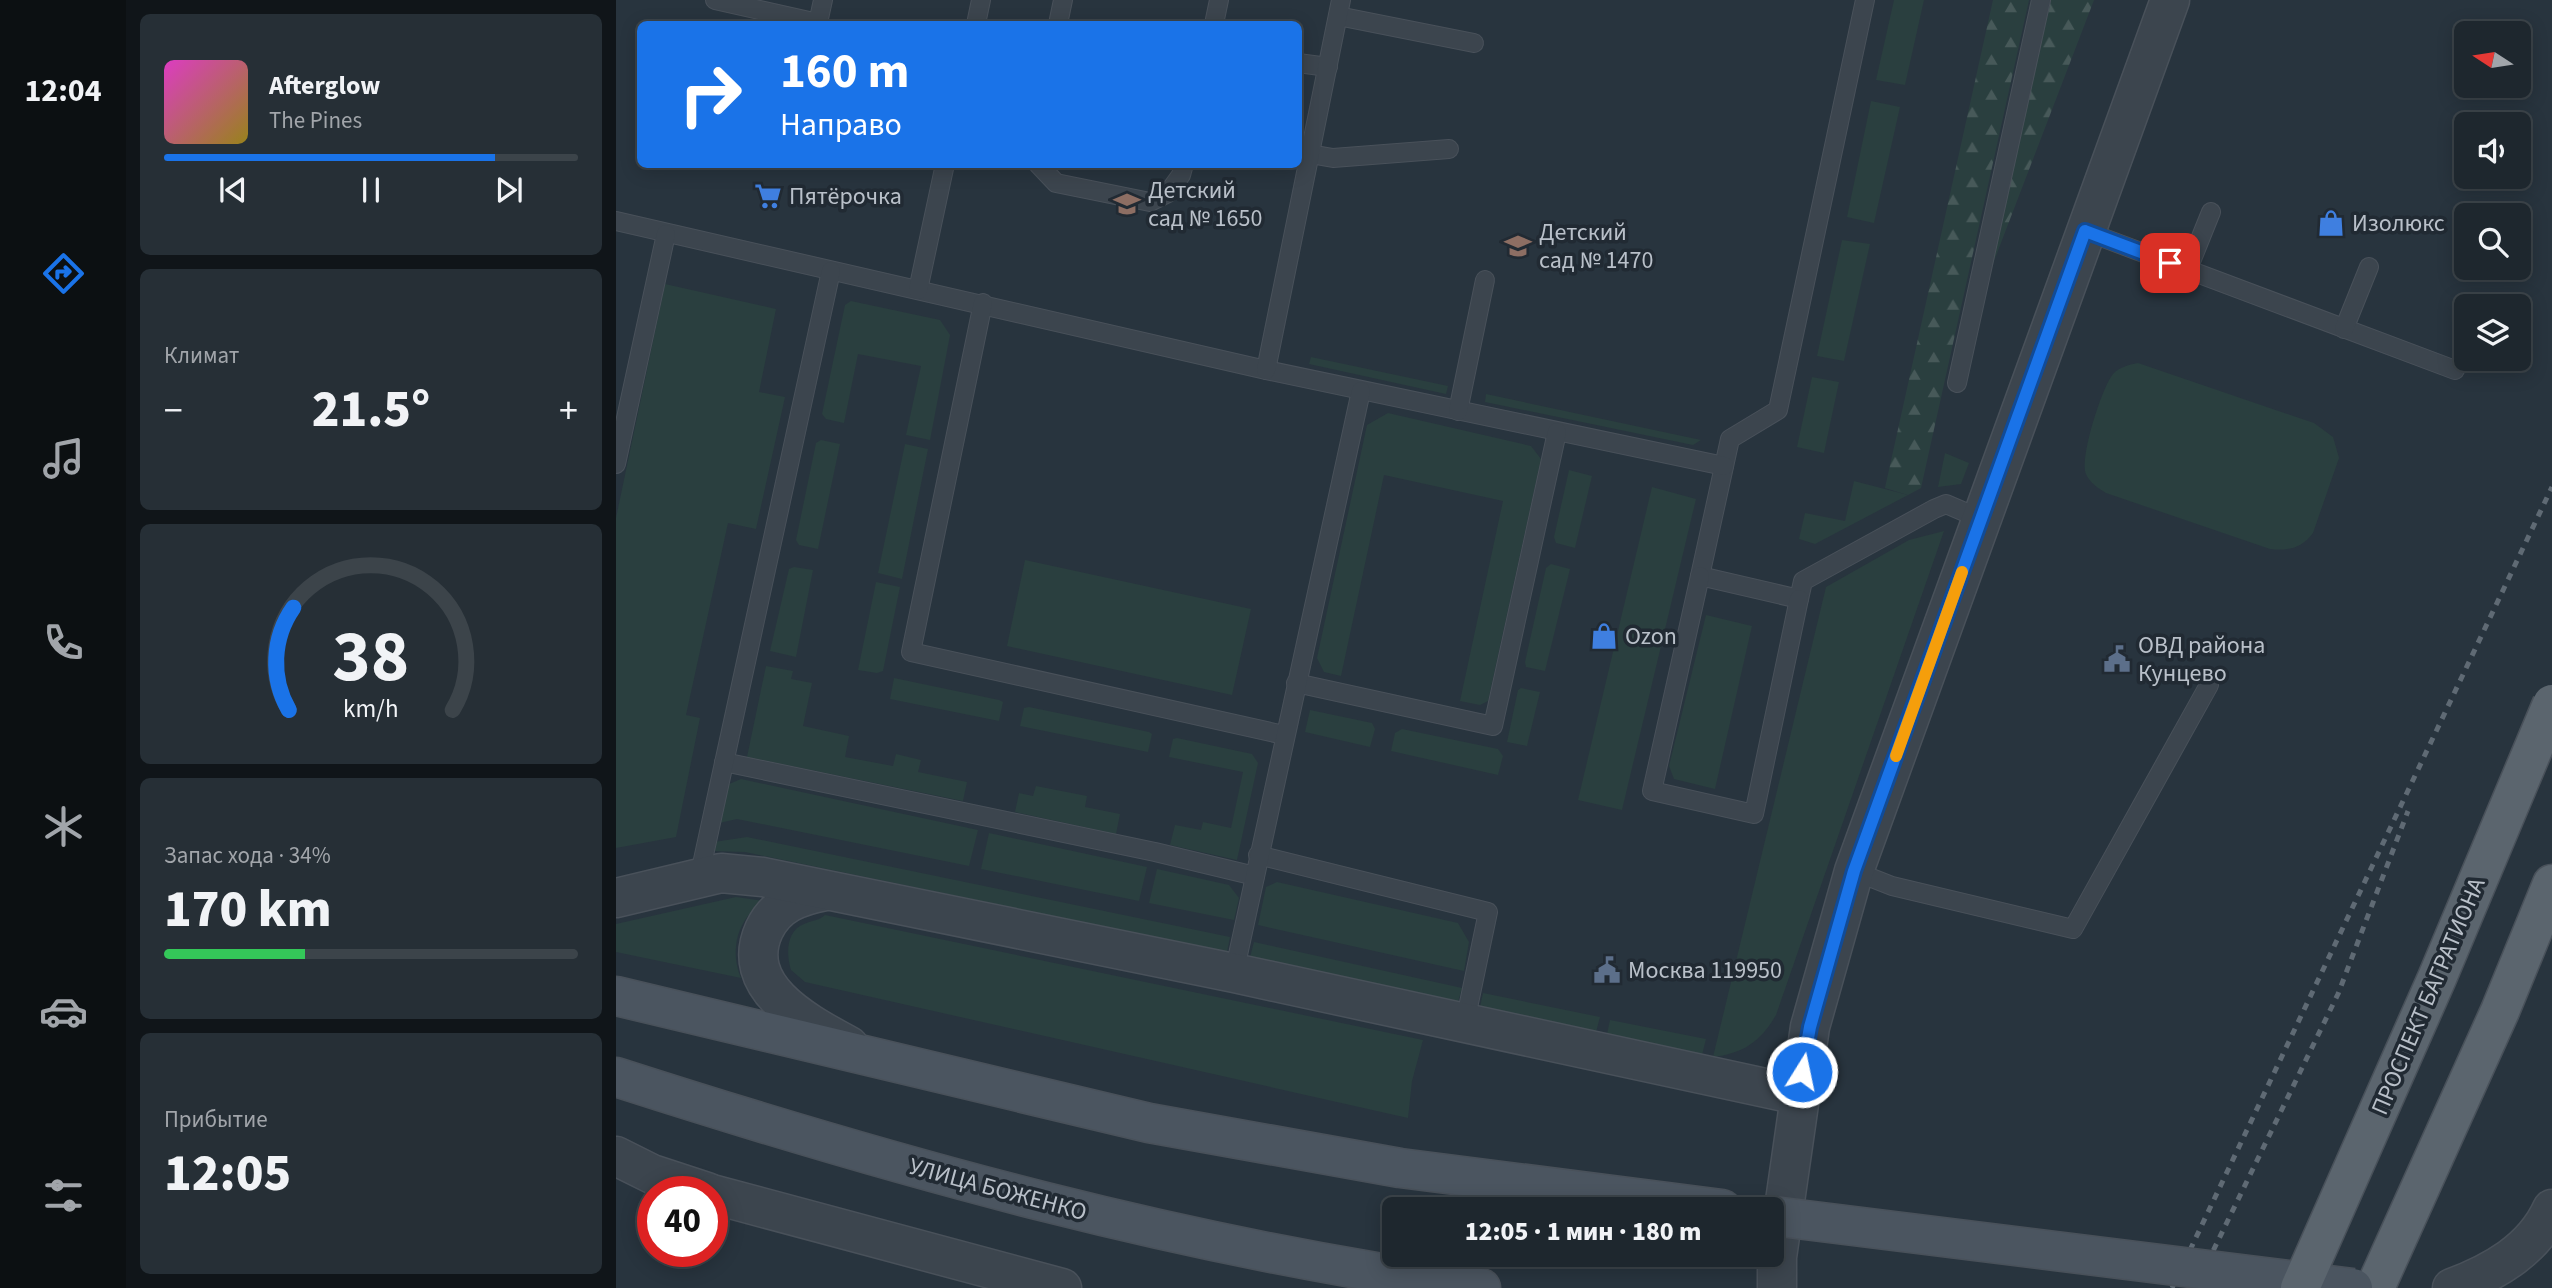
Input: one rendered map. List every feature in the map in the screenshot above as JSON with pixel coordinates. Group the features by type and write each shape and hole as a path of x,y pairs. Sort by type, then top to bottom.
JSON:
{"main road":[{"name":"ПРОСПЕКТ БАГРАТИОНА","path":"2300,1288 2437,978 2552,704"},
{"path":"2375,1288 2500,1011 2552,884"},
{"path":"616,996 1149,1123 1442,1174 1626,1197"},
{"name":"УЛИЦА БОЖЕНКО","path":"616,1077 1028,1200 1232,1246 1386,1275 1481,1288"},
{"path":"1784,1217 2353,1288"}],"street":[{"path":"1771,1278 1810,1027 1854,871 2170,0"},
{"path":"616,898 699,878 738,874 1234,973 1798,1095"},
{"path":"825,891 789,902 768,922 759,947 761,972 776,997 801,1020 866,1056"},
{"path":"616,1156 658,1176"},
{"path":"728,1198 1062,1288"},
{"path":"2452,1288 2486,1275 2520,1252 2547,1220 2552,1209"}],"lane":[{"path":"715,0 809,21"},
{"path":"818,21 823,0"},
{"path":"977,21 981,0"},
{"path":"1059,21 1063,0"},
{"path":"1215,21 1219,0"},
{"path":"1865,0 1778,410 1730,439 1652,791 1754,814 1803,581 1946,504 1981,519"},
{"path":"1957,383 2041,0"},
{"path":"1266,370 1339,8 1474,43"},
{"path":"1302,64 1328,67"},
{"path":"1310,154 1333,158 1449,149"},
{"path":"918,290 944,168"},
{"path":"1042,168 1056,183 1150,202 1168,193 1183,168"},
{"path":"2188,270 2211,212"},
{"path":"616,221 1266,370 1724,466"},
{"path":"2085,231 2454,370"},
{"path":"616,464 666,234"},
{"path":"2344,329 2369,267"},
{"path":"699,878 831,271"},
{"path":"1458,411 1485,280"},
{"path":"983,303 911,652 1284,735"},
{"path":"1234,973 1361,391"},
{"path":"1296,683 1493,726 1557,432"},
{"path":"1700,576 1800,598"},
{"path":"1854,871 1892,886 2073,929 2209,685"},
{"path":"724,762 1155,852 1255,876"},
{"path":"1258,855 1488,912 1465,1022"}],"green space":[{"path":"1894,0 1924,0 1905,85 1876,80"},
{"path":"1993,0 2029,0 1921,488 1908,495 1885,488"},
{"path":"2051,0 2094,0 1989,274"},
{"path":"1871,101 1900,107 1874,223 1847,217"},
{"path":"1842,240 1870,244 1844,361 1817,356"},
{"path":"665,284 776,309 759,392 785,397 756,529 728,523 686,715 700,718 676,837 616,848 616,518"},
{"path":"851,301 940,320 950,335 930,440 906,435 921,366 858,354 844,423 826,419 822,414 845,305"},
{"path":"1311,357 1448,386 1446,394 1309,364"},
{"path":"2138,363 2314,423 2333,437 2339,458 2309,538 2294,547 2270,549 2106,493 2092,483 2086,474 2086,454 2103,393 2113,374"},
{"path":"1812,377 1839,382 1824,453 1797,447"},
{"path":"1486,394 1701,440 1693,445 1485,402"},
{"path":"1388,413 1531,446 1541,459 1488,701 1480,705 1460,701 1503,501 1384,475 1341,676 1324,672 1317,658 1367,425"},
{"path":"821,440 840,444 818,549 799,545 796,540 816,443"},
{"path":"905,444 928,449 902,579 878,573"},
{"path":"1945,453 1969,463 1961,484 1938,487"},
{"path":"1569,470 1592,476 1575,548 1556,543 1554,537"},
{"path":"1854,481 1908,495 1815,544 1799,539 1805,513 1845,521"},
{"path":"1652,487 1696,499 1622,810 1578,800"},
{"path":"1944,531 1776,1015 1750,1045 1734,1053 1713,1057 1826,587 1909,540"},
{"path":"1025,560 1251,609 1232,695 1007,646"},
{"path":"1551,564 1570,569 1545,671 1526,667 1525,662 1546,568"},
{"path":"794,567 813,570 796,657 770,651 789,569"},
{"path":"876,582 900,587 883,671 877,673 858,670"},
{"path":"1706,615 1752,626 1715,789 1674,779 1669,766"},
{"path":"766,666 793,671 791,679 812,683 803,726 849,736 845,757 893,766 896,754 921,760 918,772 967,782 963,801 747,757"},
{"path":"894,678 999,700 1003,702 999,721 890,699"},
{"path":"1521,688 1540,692 1527,746 1507,742 1518,690"},
{"path":"1024,708 1149,732 1152,734 1148,752 1020,726"},
{"path":"1310,710 1372,723 1375,729 1370,747 1305,732"},
{"path":"1402,729 1498,749 1503,756 1498,775 1391,751 1395,733"},
{"path":"1173,739 1252,754 1258,763 1237,860 1170,845 1175,825 1201,830 1203,822 1231,828 1243,772 1169,757"},
{"path":"741,779 978,830 969,866 737,819 719,823 727,785"},
{"path":"1036,786 1087,796 1085,807 1120,814 1116,834 1015,812 1019,793 1033,796"},
{"path":"989,833 1147,867 1139,901 981,869"},
{"path":"747,837 1230,937 1227,952 745,852 712,851 714,842"},
{"path":"1157,869 1229,885 1239,898 1234,920 1149,903"},
{"path":"1277,882 1458,923 1469,942 1464,971 1258,925 1266,887"},
{"path":"736,897 764,901 748,916 738,935 736,956 741,978 616,952 616,924"},
{"path":"825,915 1423,1040 1412,1081 1408,1118 805,982 791,970 788,950 791,937 798,927"},
{"path":"1254,942 1462,988 1458,1002 1250,957"},
{"path":"1483,993 1600,1017 1596,1032 1480,1007"},
{"path":"1610,1020 1706,1039 1702,1055 1607,1034"}],"railway":[{"path":"2172,1288 2552,487"},
{"path":"2195,1288 2338,994 2408,811"}],"slow traffic":[{"path":"1896,756 1962,572"}],"place":[{"name":"Пятёрочка","path":"768,196"},
{"name":"Детский сад № 1650","path":"1127,204"},
{"name":"Изолюкс","path":"2331,223"},
{"name":"Детский сад № 1470","path":"1518,246"},
{"name":"Ozon","path":"1604,636"},
{"name":"ОВД района Кунцево","path":"2117,659"},
{"name":"Москва 119950","path":"1607,970"}],"route":[{"path":"1802,1072 1810,1027 1828,957 1854,871 2085,231 2170,263"}]}
